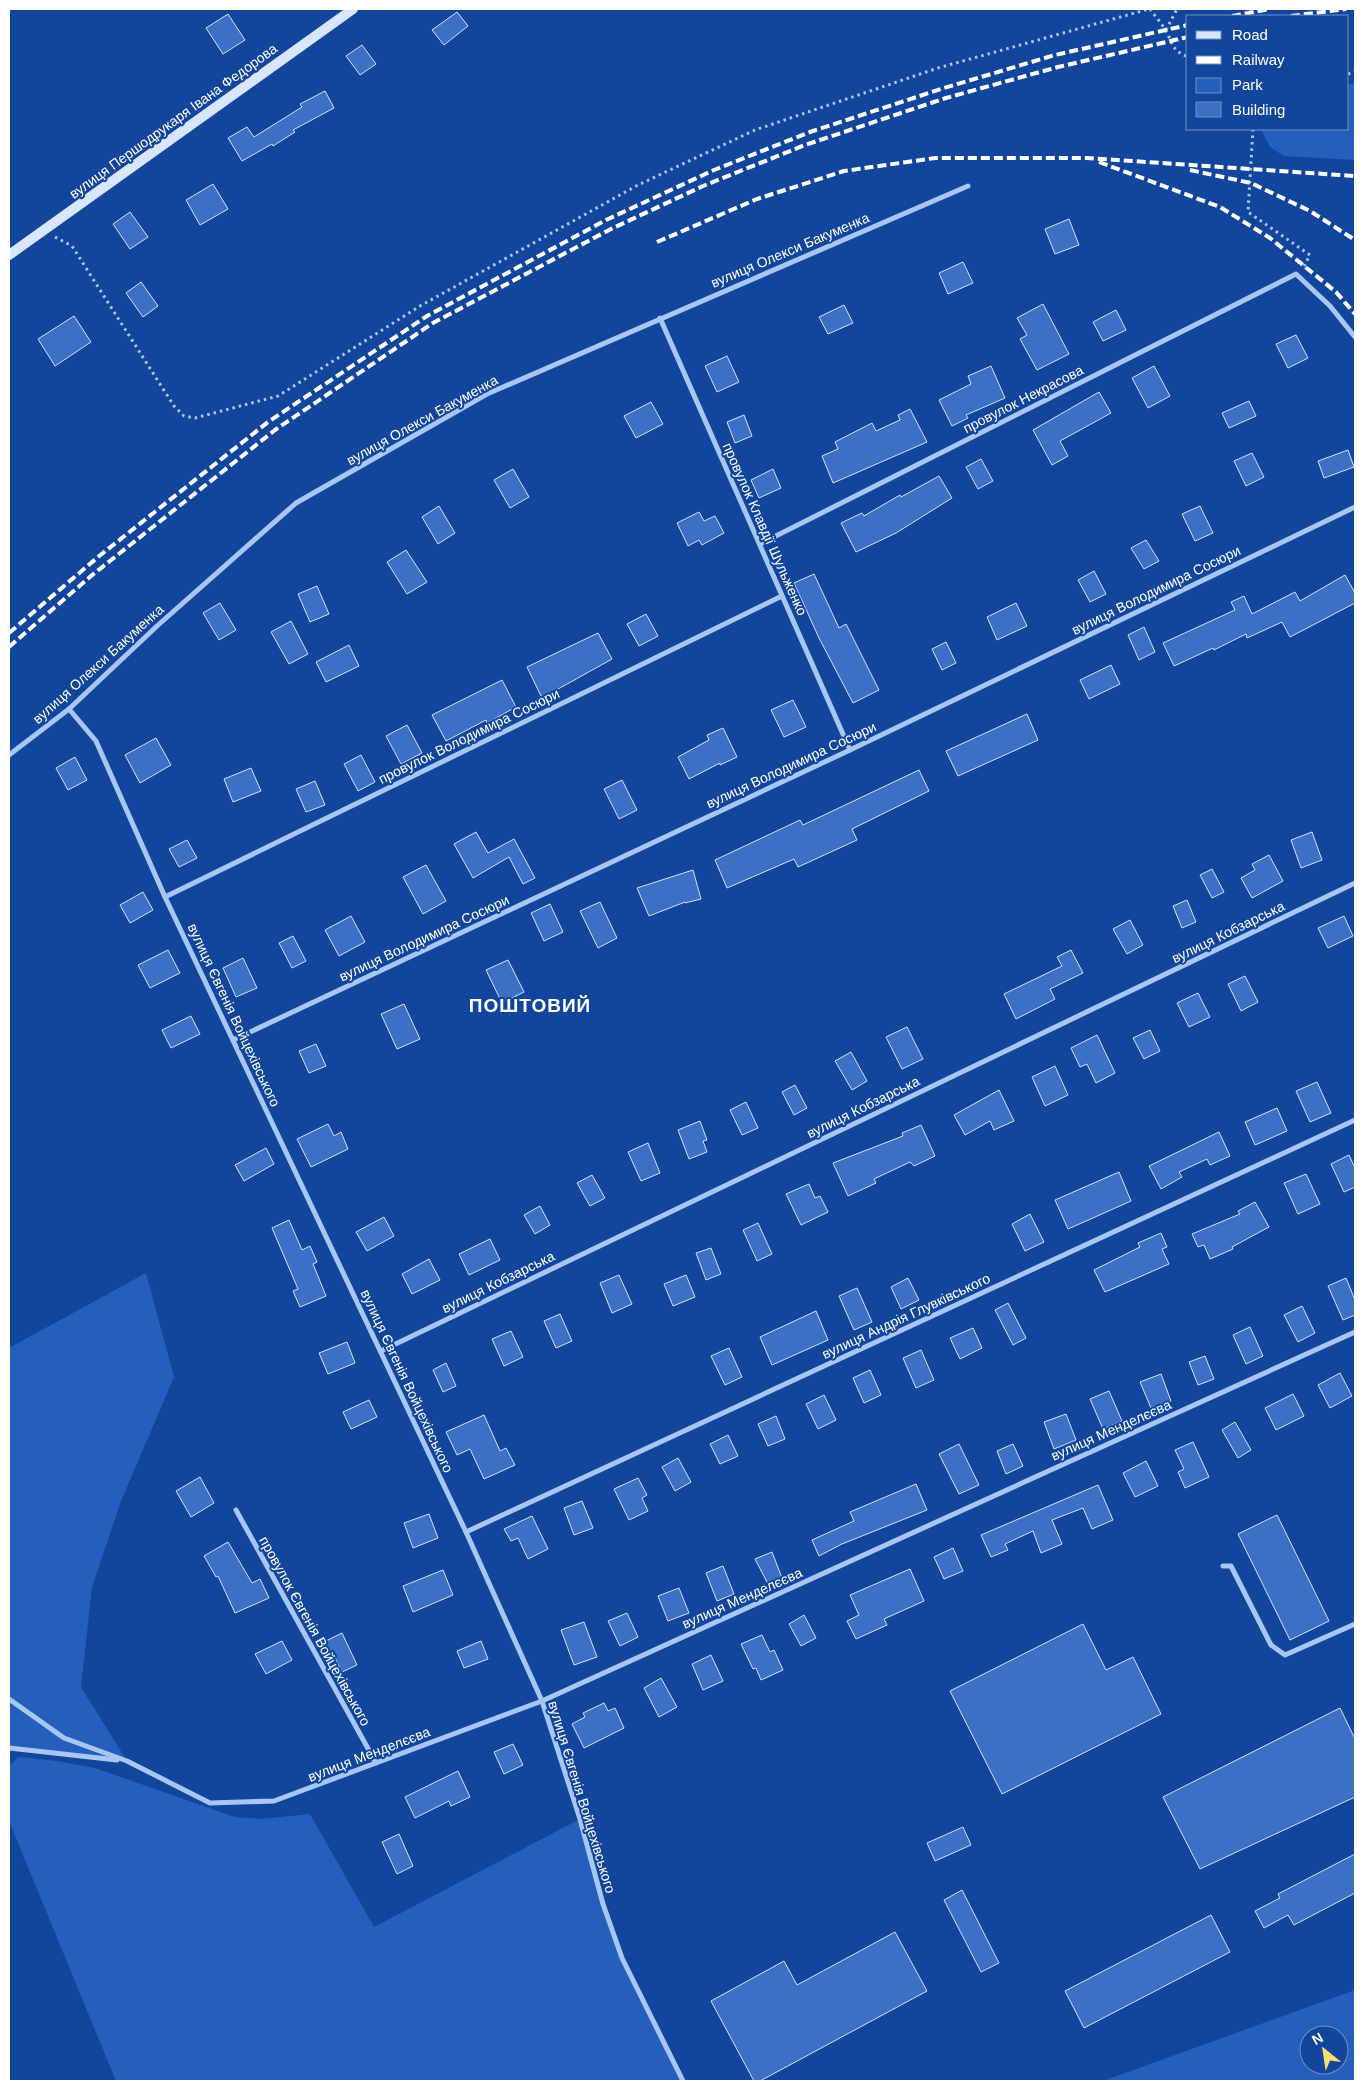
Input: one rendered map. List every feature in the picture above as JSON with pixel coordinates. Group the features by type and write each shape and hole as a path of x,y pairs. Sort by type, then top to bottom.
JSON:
{"street":[{"name":"вулиця Першодрукаря Івана Федорова","path":"9,255 352,9"},
{"name":"вулиця Олекси Бакуменка","path":"9,755 69,709 157,626 296,503 487,394 968,186"},
{"path":"1296,274 1330,306 1355,337"},
{"name":"провулок Некрасова","path":"760,544 1296,274"},
{"name":"провулок Клавдії Шульженко","path":"660,318 850,750"},
{"name":"вулиця Володимира Сосюри","path":"233,1040 850,750 1355,507"},
{"name":"провулок Володимира Сосюри","path":"165,897 782,596"},
{"name":"вулиця Євгенія Войцехівського","path":"69,709 96,742 165,897 466,1532 542,1701 580,1820 603,1904 622,1958 682,2081"},
{"name":"вулиця Кобзарська","path":"381,1351 1355,883"},
{"name":"вулиця Андрія Глувківського","path":"466,1532 1355,1120"},
{"name":"вулиця Менделєєва","path":"127,1761 210,1803 274,1801 542,1701 1355,1332"},
{"name":"провулок Євгенія Войцехівського","path":"236,1510 376,1763"},
{"path":"1224,1566 1231,1566 1271,1645 1285,1655 1355,1624"},
{"path":"9,1699 64,1738 127,1761"},
{"path":"9,1748 127,1761"}],"path":[{"path":"44,230 72,246 174,406 184,416 195,418 278,396 420,306 638,185 755,130 938,68 1149,9 1166,30 1169,41 1177,52 1186,57"},
{"path":"1166,30 1177,9"},
{"path":"1253,130 1248,212 1310,255 1296,274"}],"green space":[{"path":"1355,83 1355,160 1284,156 1270,147 1262,130 1349,130 1349,85"},
{"path":"146,1273 174,1377 121,1501 92,1587 81,1687 127,1761 9,1748 9,1348"},
{"path":"18,1757 57,1761 95,1768 235,1817 262,1819 310,1814 374,1927 580,1819 603,1904 622,1958 683,2081 116,2081 9,1821 9,1766"},
{"path":"1355,1990 1355,2081 1103,2081"}],"building":[{"path":"457,12 468,26 444,45 432,30"},
{"path":"228,14 245,40 223,54 206,28"},
{"path":"362,45 376,64 360,75 346,56"},
{"path":"325,91 334,108 293,130 295,132 273,146 272,144 242,161 228,138 247,127 254,137 302,107 300,104"},
{"path":"213,184 228,209 200,225 186,200"},
{"path":"130,212 148,237 130,249 113,224"},
{"path":"1069,219 1079,245 1055,254 1045,229"},
{"path":"963,262 973,283 948,294 939,273"},
{"path":"141,282 158,306 143,317 126,293"},
{"path":"1043,304 1069,354 1037,370 1020,339 1027,335 1017,318"},
{"path":"844,305 853,323 828,334 819,317"},
{"path":"1116,310 1126,330 1103,341 1093,322"},
{"path":"74,316 91,342 55,366 38,339"},
{"path":"1296,335 1308,358 1288,368 1276,344"},
{"path":"727,356 739,382 717,392 705,366"},
{"path":"991,366 1005,398 966,415 968,418 952,426 939,400 971,384 968,376"},
{"path":"1154,366 1170,396 1148,408 1132,378"},
{"path":"1099,392 1111,413 1060,441 1068,456 1052,465 1033,430"},
{"path":"1249,401 1256,416 1229,428 1222,413"},
{"path":"651,402 663,424 636,438 624,416"},
{"path":"910,409 927,442 833,483 822,456 838,449 835,442 872,423 876,431 900,420 898,415"},
{"path":"744,415 752,436 735,443 727,422"},
{"path":"1348,450 1354,467 1324,478 1318,461"},
{"path":"1252,453 1264,477 1246,486 1234,461"},
{"path":"981,459 993,481 978,489 966,467"},
{"path":"513,469 529,497 510,508 494,480"},
{"path":"773,469 781,488 759,498 751,480"},
{"path":"939,476 952,498 896,533 856,552 841,523 862,513 864,516 900,495 901,497"},
{"path":"439,506 455,533 438,544 422,517"},
{"path":"1200,506 1213,533 1195,541 1182,514"},
{"path":"699,512 704,521 715,516 724,533 702,545 699,540 688,546 677,523"},
{"path":"1146,540 1159,561 1144,569 1131,548"},
{"path":"406,550 427,582 407,594 387,562"},
{"path":"1094,571 1106,594 1090,602 1078,580"},
{"path":"814,574 839,628 846,624 879,690 853,703 819,638 794,583"},
{"path":"1345,575 1355,593 1355,603 1290,637 1282,622 1247,638 1246,634 1214,650 1213,648 1174,666 1163,643 1235,610 1231,602 1244,596 1252,614 1295,592 1300,601"},
{"path":"317,586 329,614 310,622 298,594"},
{"path":"220,603 236,630 219,640 203,613"},
{"path":"1016,603 1027,626 997,640 987,617"},
{"path":"646,614 658,636 639,646 627,624"},
{"path":"291,621 308,654 289,664 271,632"},
{"path":"1144,627 1155,652 1139,660 1128,635"},
{"path":"598,633 612,659 542,698 527,667"},
{"path":"946,642 956,663 942,670 932,649"},
{"path":"349,645 359,666 326,682 316,662"},
{"path":"1111,665 1120,684 1089,699 1080,680"},
{"path":"502,680 516,707 487,723 486,720 446,741 432,715"},
{"path":"793,700 806,727 784,737 771,710"},
{"path":"1027,714 1038,740 958,776 946,751"},
{"path":"407,725 422,753 401,764 386,736"},
{"path":"723,728 737,757 720,765 720,763 689,779 678,757 709,740 707,735"},
{"path":"156,738 171,765 140,783 125,755"},
{"path":"361,755 375,782 358,791 344,764"},
{"path":"75,757 87,780 68,790 56,768"},
{"path":"251,768 261,791 233,802 224,779"},
{"path":"919,770 929,791 852,829 857,840 798,867 794,859 727,888 715,860 800,820 803,825"},
{"path":"622,780 637,810 619,819 604,789"},
{"path":"315,781 325,805 306,812 296,789"},
{"path":"476,832 488,853 514,839 535,878 523,884 509,857 473,878 454,844"},
{"path":"1312,832 1322,860 1301,868 1291,840"},
{"path":"187,840 197,858 179,867 169,849"},
{"path":"1269,855 1283,881 1252,898 1241,878 1255,870 1252,864"},
{"path":"426,865 446,901 423,914 403,877"},
{"path":"1212,869 1224,892 1212,898 1200,875"},
{"path":"693,870 701,899 685,902 649,916 637,888"},
{"path":"143,892 153,910 130,923 120,905"},
{"path":"1187,900 1196,922 1182,928 1173,906"},
{"path":"600,902 617,938 598,948 580,911"},
{"path":"550,904 563,932 544,941 531,913"},
{"path":"351,916 365,942 339,956 325,930"},
{"path":"1344,916 1353,936 1328,948 1318,928"},
{"path":"1130,920 1143,945 1127,954 1113,929"},
{"path":"293,936 306,961 292,968 279,943"},
{"path":"168,950 180,973 150,988 138,965"},
{"path":"1071,950 1083,973 1050,989 1055,999 1016,1019 1004,994 1062,966 1057,957"},
{"path":"243,958 257,988 236,997 223,968"},
{"path":"508,960 524,992 502,1003 486,970"},
{"path":"1245,976 1258,1002 1241,1011 1228,984"},
{"path":"1198,993 1210,1017 1189,1027 1177,1003"},
{"path":"404,1004 420,1039 397,1049 381,1014"},
{"path":"191,1016 200,1034 171,1048 162,1030"},
{"path":"907,1027 923,1059 902,1069 886,1037"},
{"path":"1150,1030 1160,1051 1144,1059 1133,1038"},
{"path":"1097,1035 1115,1073 1096,1083 1087,1064 1080,1067 1071,1048"},
{"path":"316,1044 326,1066 309,1073 299,1051"},
{"path":"851,1052 867,1081 852,1090 835,1061"},
{"path":"1055,1066 1068,1095 1045,1106 1032,1077"},
{"path":"1317,1082 1331,1113 1310,1122 1296,1091"},
{"path":"795,1085 807,1108 794,1115 782,1092"},
{"path":"999,1090 1014,1121 994,1130 990,1121 965,1135 954,1115"},
{"path":"746,1102 758,1128 742,1135 730,1110"},
{"path":"1277,1108 1287,1131 1255,1145 1245,1122"},
{"path":"700,1121 707,1140 703,1141 707,1152 689,1159 678,1130"},
{"path":"328,1124 334,1136 341,1132 348,1149 311,1167 297,1139"},
{"path":"921,1125 935,1156 914,1166 910,1162 874,1179 876,1183 848,1196 833,1163 903,1136 902,1133"},
{"path":"1219,1132 1230,1156 1210,1165 1207,1159 1179,1172 1182,1177 1161,1189 1149,1166"},
{"path":"648,1143 660,1173 641,1181 628,1152"},
{"path":"266,1148 274,1164 244,1181 235,1165"},
{"path":"1349,1155 1355,1168 1355,1187 1344,1192 1331,1164"},
{"path":"1119,1172 1131,1201 1068,1229 1055,1200"},
{"path":"1306,1174 1320,1204 1298,1214 1284,1183"},
{"path":"592,1175 605,1198 590,1206 577,1183"},
{"path":"809,1184 815,1198 820,1196 828,1212 801,1225 786,1194"},
{"path":"1255,1202 1269,1227 1232,1247 1233,1249 1210,1259 1204,1245 1198,1247 1192,1234 1240,1214 1238,1211"},
{"path":"540,1206 550,1225 535,1234 524,1215"},
{"path":"1030,1214 1044,1242 1025,1251 1012,1224"},
{"path":"384,1217 394,1236 367,1251 356,1232"},
{"path":"289,1220 302,1250 310,1246 317,1262 313,1264 326,1296 300,1307 293,1291 298,1289 272,1228"},
{"path":"758,1223 772,1254 757,1261 743,1230"},
{"path":"1161,1233 1167,1247 1162,1249 1169,1264 1105,1292 1094,1270 1140,1247 1138,1243"},
{"path":"490,1239 500,1260 469,1275 459,1254"},
{"path":"711,1248 721,1274 706,1280 696,1253"},
{"path":"429,1259 440,1280 412,1294 402,1274"},
{"path":"619,1275 632,1304 612,1313 600,1283"},
{"path":"686,1275 695,1297 673,1306 664,1284"},
{"path":"908,1278 919,1300 901,1309 891,1287"},
{"path":"1346,1278 1355,1300 1355,1315 1343,1320 1328,1286"},
{"path":"857,1288 872,1322 854,1330 839,1296"},
{"path":"1008,1303 1026,1338 1013,1345 995,1310"},
{"path":"1302,1306 1315,1333 1298,1342 1284,1315"},
{"path":"816,1311 828,1340 772,1365 760,1337"},
{"path":"560,1314 572,1341 556,1348 544,1321"},
{"path":"1250,1327 1263,1356 1246,1364 1233,1335"},
{"path":"973,1328 982,1348 960,1359 950,1338"},
{"path":"511,1331 523,1357 504,1366 492,1339"},
{"path":"347,1342 355,1363 328,1374 319,1353"},
{"path":"729,1348 742,1377 725,1385 711,1356"},
{"path":"921,1350 934,1380 916,1388 903,1358"},
{"path":"1205,1356 1214,1379 1198,1385 1189,1362"},
{"path":"446,1363 456,1386 443,1392 433,1370"},
{"path":"870,1370 881,1395 864,1403 853,1378"},
{"path":"1340,1373 1352,1396 1330,1408 1318,1385"},
{"path":"1161,1374 1171,1401 1151,1408 1140,1382"},
{"path":"1109,1391 1122,1421 1103,1429 1090,1399"},
{"path":"1293,1394 1304,1416 1276,1430 1265,1408"},
{"path":"824,1395 836,1420 818,1429 806,1404"},
{"path":"369,1400 377,1417 351,1429 343,1412"},
{"path":"1066,1414 1076,1440 1054,1449 1044,1422"},
{"path":"484,1415 500,1451 506,1448 515,1465 484,1479 470,1449 457,1455 446,1432"},
{"path":"776,1416 785,1439 768,1446 758,1424"},
{"path":"1235,1422 1251,1450 1238,1458 1222,1430"},
{"path":"728,1435 738,1456 720,1464 710,1444"},
{"path":"1193,1442 1209,1477 1185,1488 1178,1472 1184,1469 1175,1450"},
{"path":"959,1444 979,1485 959,1494 939,1454"},
{"path":"1013,1444 1023,1466 1006,1474 997,1451"},
{"path":"678,1458 691,1482 675,1491 662,1467"},
{"path":"1146,1461 1158,1486 1135,1497 1123,1473"},
{"path":"200,1477 214,1503 191,1517 176,1491"},
{"path":"638,1478 647,1495 642,1498 648,1511 629,1520 614,1489"},
{"path":"916,1484 927,1510 842,1544 819,1556 812,1540 854,1521 850,1512"},
{"path":"1098,1485 1113,1520 1092,1529 1083,1508 1052,1520 1062,1544 1041,1553 1033,1531 1005,1544 1008,1550 991,1557 981,1535"},
{"path":"582,1501 593,1528 574,1535 564,1508"},
{"path":"429,1514 438,1538 413,1548 404,1523"},
{"path":"1277,1515 1329,1621 1290,1640 1238,1534"},
{"path":"532,1516 548,1549 528,1559 518,1538 511,1541 504,1529"},
{"path":"228,1542 252,1583 260,1579 269,1598 235,1613 218,1576 216,1577 204,1556"},
{"path":"953,1548 963,1571 944,1579 934,1557"},
{"path":"772,1552 782,1578 768,1584 755,1559"},
{"path":"723,1566 734,1594 717,1601 706,1573"},
{"path":"910,1569 924,1601 884,1619 887,1625 856,1639 847,1621 859,1615 850,1595"},
{"path":"443,1570 453,1595 413,1612 403,1586"},
{"path":"679,1588 689,1613 668,1621 658,1596"},
{"path":"627,1613 638,1637 620,1646 608,1621"},
{"path":"804,1615 816,1638 801,1646 789,1624"},
{"path":"584,1622 597,1657 574,1665 561,1630"},
{"path":"1083,1624 1106,1670 1133,1657 1161,1714 1002,1794 950,1691"},
{"path":"342,1633 357,1665 342,1672 334,1656 328,1659 320,1644"},
{"path":"762,1635 770,1652 774,1650 783,1670 761,1680 756,1668 753,1669 741,1644"},
{"path":"282,1641 292,1660 266,1674 255,1654"},
{"path":"481,1641 488,1659 464,1668 457,1651"},
{"path":"711,1655 723,1681 703,1690 692,1664"},
{"path":"661,1678 677,1707 659,1717 644,1688"},
{"path":"604,1703 608,1711 615,1708 624,1728 584,1748 572,1724 585,1717 583,1713"},
{"path":"1340,1708 1355,1739 1355,1797 1200,1869 1163,1797"},
{"path":"513,1744 523,1765 504,1774 494,1752"},
{"path":"458,1771 470,1797 451,1806 449,1801 415,1818 405,1797"},
{"path":"963,1827 971,1845 935,1861 927,1843"},
{"path":"399,1834 413,1866 397,1874 382,1842"},
{"path":"1355,1854 1355,1893 1294,1925 1288,1915 1264,1928 1255,1911 1280,1898 1278,1894"},
{"path":"962,1890 999,1963 981,1972 944,1900"},
{"path":"1211,1915 1230,1952 1084,2028 1065,1991"},
{"path":"895,1932 927,1991 760,2081 754,2081 711,2001 784,1961 797,1985"}],"railway":[{"path":"1237,15 1270,9"},
{"path":"1299,15 1346,9"},
{"path":"9,633 98,557 268,422 427,316 606,220 714,170 810,132 944,88 1055,55 1186,25"},
{"path":"9,647 91,576 275,430 433,323 611,229 703,186 805,145 946,98 1058,67 1186,37"},
{"path":"657,242 757,199 844,171 935,158 1087,158 1355,176"},
{"path":"1099,162 1220,207 1270,238 1336,292 1355,314"},
{"path":"1190,170 1251,183 1310,211 1355,240"}],"district":[{"name":"ПОШТОВИЙ","path":"530,1005"}]}
